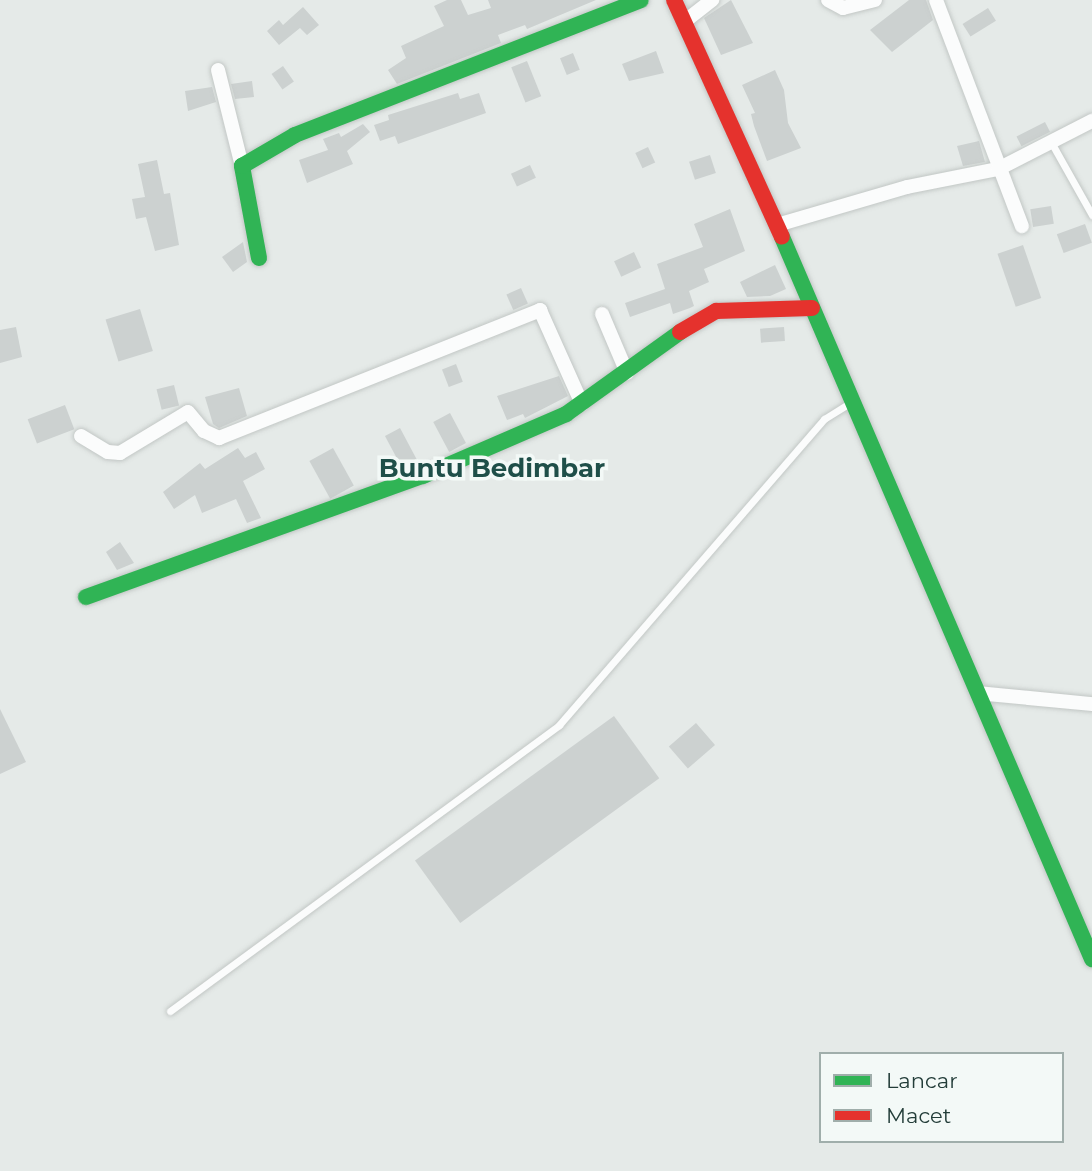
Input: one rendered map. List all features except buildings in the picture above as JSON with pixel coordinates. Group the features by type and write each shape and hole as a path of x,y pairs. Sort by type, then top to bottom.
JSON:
{"street":[{"path":"242,166 295,135 448,79 640,0"},
{"path":"674,0 777,225 1092,959"},
{"path":"684,22 712,0"},
{"path":"828,0 843,8 875,0"},
{"path":"936,0 998,169 1022,226"},
{"path":"218,70 242,166 259,258"},
{"path":"777,225 907,187 998,169 1092,121"},
{"path":"86,597 151,570 423,475 582,404 627,373 690,323 716,311 812,308"},
{"path":"81,436 108,452 120,453 188,412 204,431 219,438 541,310 582,404"},
{"path":"602,314 627,373"},
{"path":"982,704 1092,704"}],"lane":[{"path":"1051,142 1092,215"},
{"path":"170,1011 559,725 824,419 852,401"}],"traffic: fast":[{"path":"259,258 242,166 295,135 641,0"},
{"path":"782,237 1092,959"},
{"path":"86,597 423,476 566,414 680,332"}],"traffic: jam":[{"path":"674,0 782,237"},
{"path":"680,332 716,311 812,308"}],"district":[{"name":"Buntu Bedimbar","path":"492,469"}]}
